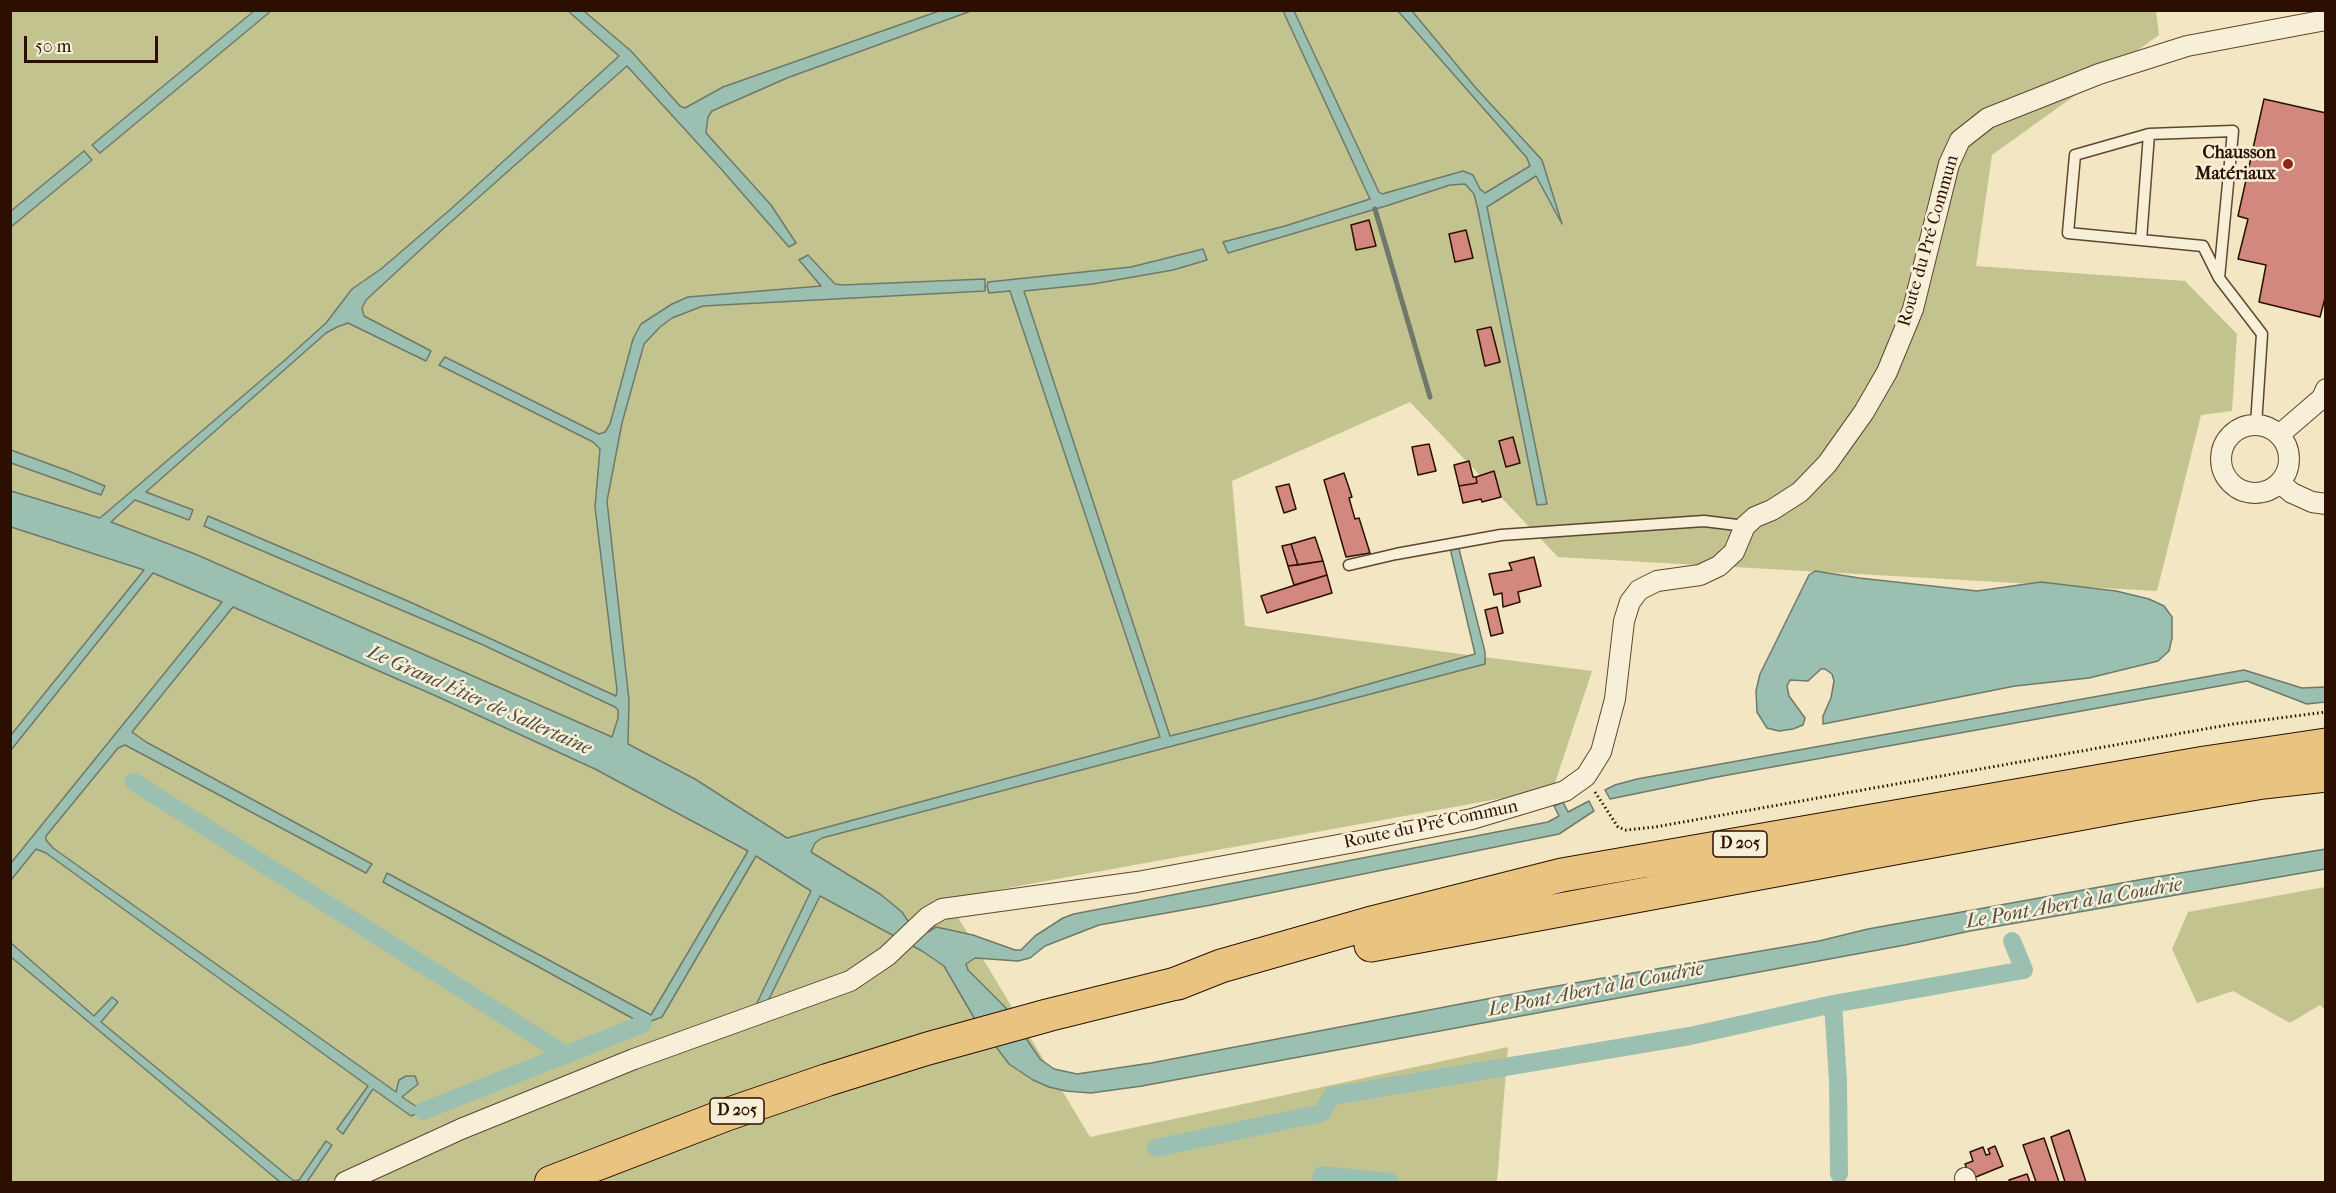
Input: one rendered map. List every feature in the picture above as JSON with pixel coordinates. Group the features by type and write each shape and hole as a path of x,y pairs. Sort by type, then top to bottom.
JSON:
{"highway":[{"name":"D 205","path":"1178,983 1221,966 1323,937 1562,875 2072,786 2325,745"},
{"name":"D 205","path":"1178,983 1225,978 1412,937 2120,806 2263,782 2325,775"}],"main road":[{"name":"D 205","path":"550,1182 728,1114 926,1049 1178,983"}],"street":[{"name":"Route du Pré Commun","path":"345,1182 460,1129 634,1059 850,981 873,967 928,916 942,909 1137,882 1472,819 1565,791 1586,776 1596,763 1608,732 1616,699 1624,621 1630,602 1638,590 1657,581 1700,574 1719,566 1734,552 1745,526 1755,517 1773,510 1800,492 1827,464 1864,412 1887,372 1913,309 1949,164 1960,140 1988,118 2099,74 2187,46 2325,20"},
{"path":"2279,435 2322,398 2325,389"},
{"path":"2249,424 2263,425 2279,435 2285,442 2289,456 2287,470 2280,483 2268,491 2253,493 2240,490 2228,481 2221,468 2220,454 2225,440 2235,430 2249,424"},
{"path":"2280,483 2292,493 2325,504"}],"lane":[{"path":"2219,278 2233,131 2149,134 2075,155 2068,233 2203,246 2219,278 2262,334 2256,425"},
{"path":"2141,240 2149,134"},
{"path":"1349,565 1501,535 1704,521 1745,526"}],"path":[{"path":"1586,776 1612,820 1618,827 1626,830 1678,823 2233,724 2325,712"}],"green space":[{"path":"10,11 2156,11 2159,35 1992,155 1976,266 2185,281 2237,334 2232,411 2201,415 2157,591 1558,557 1410,402 1232,481 1245,626 1592,671 1553,789 947,899 1090,1137 1508,1047 1497,1182 11,1182"},
{"path":"2325,887 2325,1010 2320,1005 2290,1023 2233,991 2197,1003 2172,949 2188,912"}],"water":[{"path":"567,10 584,11 631,51 680,106 685,108 723,87 939,11 971,11 787,78 712,111 708,117 706,133 771,205 796,243 789,247 627,66 366,300 362,308 364,316 431,351 426,361 348,323 337,327 326,333 146,492 193,510 189,520 135,500 111,522 195,554 612,737 618,718 618,710 615,707 481,644 204,526 208,516 410,602 616,696 595,507 600,449 593,442 439,365 445,357 599,434 605,432 610,424 633,339 641,324 672,304 688,297 821,286 799,260 808,255 835,284 842,285 985,279 985,291 703,306 672,318 644,344 622,423 607,501 629,700 628,744 695,779 787,838 1160,737 1010,291 989,293 987,286 988,282 1131,267 1203,249 1207,260 1173,270 1093,284 1024,291 1170,736 1316,699 1475,654 1450,548 1458,545 1485,652 1485,664 822,838 815,843 811,852 880,894 902,912 910,924 928,932 936,927 973,935 1021,950 1035,936 1063,918 1074,914 1548,822 1559,816 1554,806 1563,802 1568,812 1589,801 1594,811 1559,834 1211,905 1099,925 1045,946 1030,958 1018,961 975,958 966,964 968,970 1005,1007 1040,1059 1054,1069 1077,1074 1151,1063 1534,990 1819,941 1868,929 2326,849 2325,869 1970,931 1905,945 1142,1086 1091,1093 1066,1091 1033,1080 1009,1064 973,1016 944,966 922,951 820,896 767,1003 755,1007 811,891 756,856 662,1017 643,1024 383,882 387,873 651,1015 748,851 595,769 233,607 132,732 146,742 372,864 366,873 125,745 118,748 46,836 46,840 53,848 396,1092 399,1080 406,1076 415,1076 418,1084 402,1097 423,1111 411,1116 373,1089 343,1134 337,1129 368,1086 46,853 36,849 11,880 11,863 222,602 153,573 11,750 11,735 144,570 11,527 11,491 100,518 285,360 326,323 352,289 381,269 452,208 619,56"},
{"path":"254,11 271,11 100,153 92,145"},
{"path":"1283,11 1294,11 1379,192 1382,194 1463,171 1473,175 1480,189 1485,193 1530,166 1527,158 1398,11 1412,11 1475,87 1542,160 1562,224 1536,176 1487,207 1547,504 1537,505 1478,210 1474,194 1465,184 1450,185 1228,253 1223,242 1285,226 1370,199"},
{"path":"84,151 92,160 11,227 11,211"},
{"path":"11,450 105,486 101,495 11,463"},
{"path":"1815,571 1977,591 2041,582 2116,591 2149,599 2164,606 2172,617 2172,638 2169,651 2158,661 2089,678 2015,686 1823,724 1823,716 1831,698 1834,681 1832,674 1821,669 1808,681 1790,680 1787,686 1789,696 1805,718 1803,725 1779,731 1767,728 1757,712 1756,691 1760,674 1809,575"},
{"path":"2244,670 2302,688 2325,687 2325,702 2307,704 2247,681 1717,777 1610,799 1605,790 1637,779"},
{"path":"11,943 94,1016 112,997 118,1002 101,1022 294,1181 299,1180 326,1141 332,1145 307,1182 280,1182 11,957"}],"building":[{"name":"Chausson Matériaux","path":"2264,99 2326,113 2326,294 2320,317 2259,302 2266,265 2238,259 2248,219 2238,216"},
{"path":"1369,220 1376,246 1356,250 1351,225"},
{"path":"1466,230 1473,258 1455,262 1449,234"},
{"path":"1491,327 1500,362 1485,366 1477,330"},
{"path":"1513,437 1520,463 1506,467 1499,441"},
{"path":"1429,444 1436,471 1418,475 1412,447"},
{"path":"1469,461 1477,483 1459,486 1454,465"},
{"path":"1494,471 1501,497 1482,502 1481,499 1463,503 1459,486 1477,483 1476,477"},
{"path":"1344,473 1352,497 1349,498 1355,519 1359,518 1370,553 1346,557 1324,480"},
{"path":"1289,484 1296,509 1284,513 1276,487"},
{"path":"1315,537 1323,561 1298,565 1291,544"},
{"path":"1291,544 1298,565 1288,566 1282,546"},
{"path":"1534,557 1541,586 1518,592 1520,602 1503,607 1502,593 1494,595 1489,574 1512,570 1509,563"},
{"path":"1323,561 1327,575 1294,585 1288,566"},
{"path":"1327,575 1332,593 1267,613 1261,596"},
{"path":"1497,607 1503,633 1491,636 1485,610"},
{"path":"2069,1130 2086,1182 2065,1182 2051,1137"},
{"path":"2044,1138 2059,1182 2036,1182 2023,1145"},
{"path":"1995,1146 2003,1166 1971,1179 1965,1164 1973,1161 1970,1152 1983,1147 1986,1155 1990,1154 1988,1149"},
{"path":"2027,1174 2030,1182 2010,1182 2009,1180"}],"waterway":[{"path":"1375,209 1430,397"},
{"path":"134,782 566,1055"},
{"path":"1833,1004 2024,970 2012,941"},
{"path":"1156,1148 1322,1113 1332,1096 1690,1036 1833,1004 1838,1081 1839,1174"},
{"path":"423,1111 643,1024"},
{"path":"1321,1182 1322,1175 1390,1182"}],"place":[{"name":"Chausson Matériaux","path":"2288,164"}],"water label":[{"name":"Le Grand Étier de Sallertaine","path":"479,701"},
{"name":"Le Pont Abert à la Coudrie","path":"2074,904"},
{"name":"Le Pont Abert à la Coudrie","path":"1596,990"}]}
